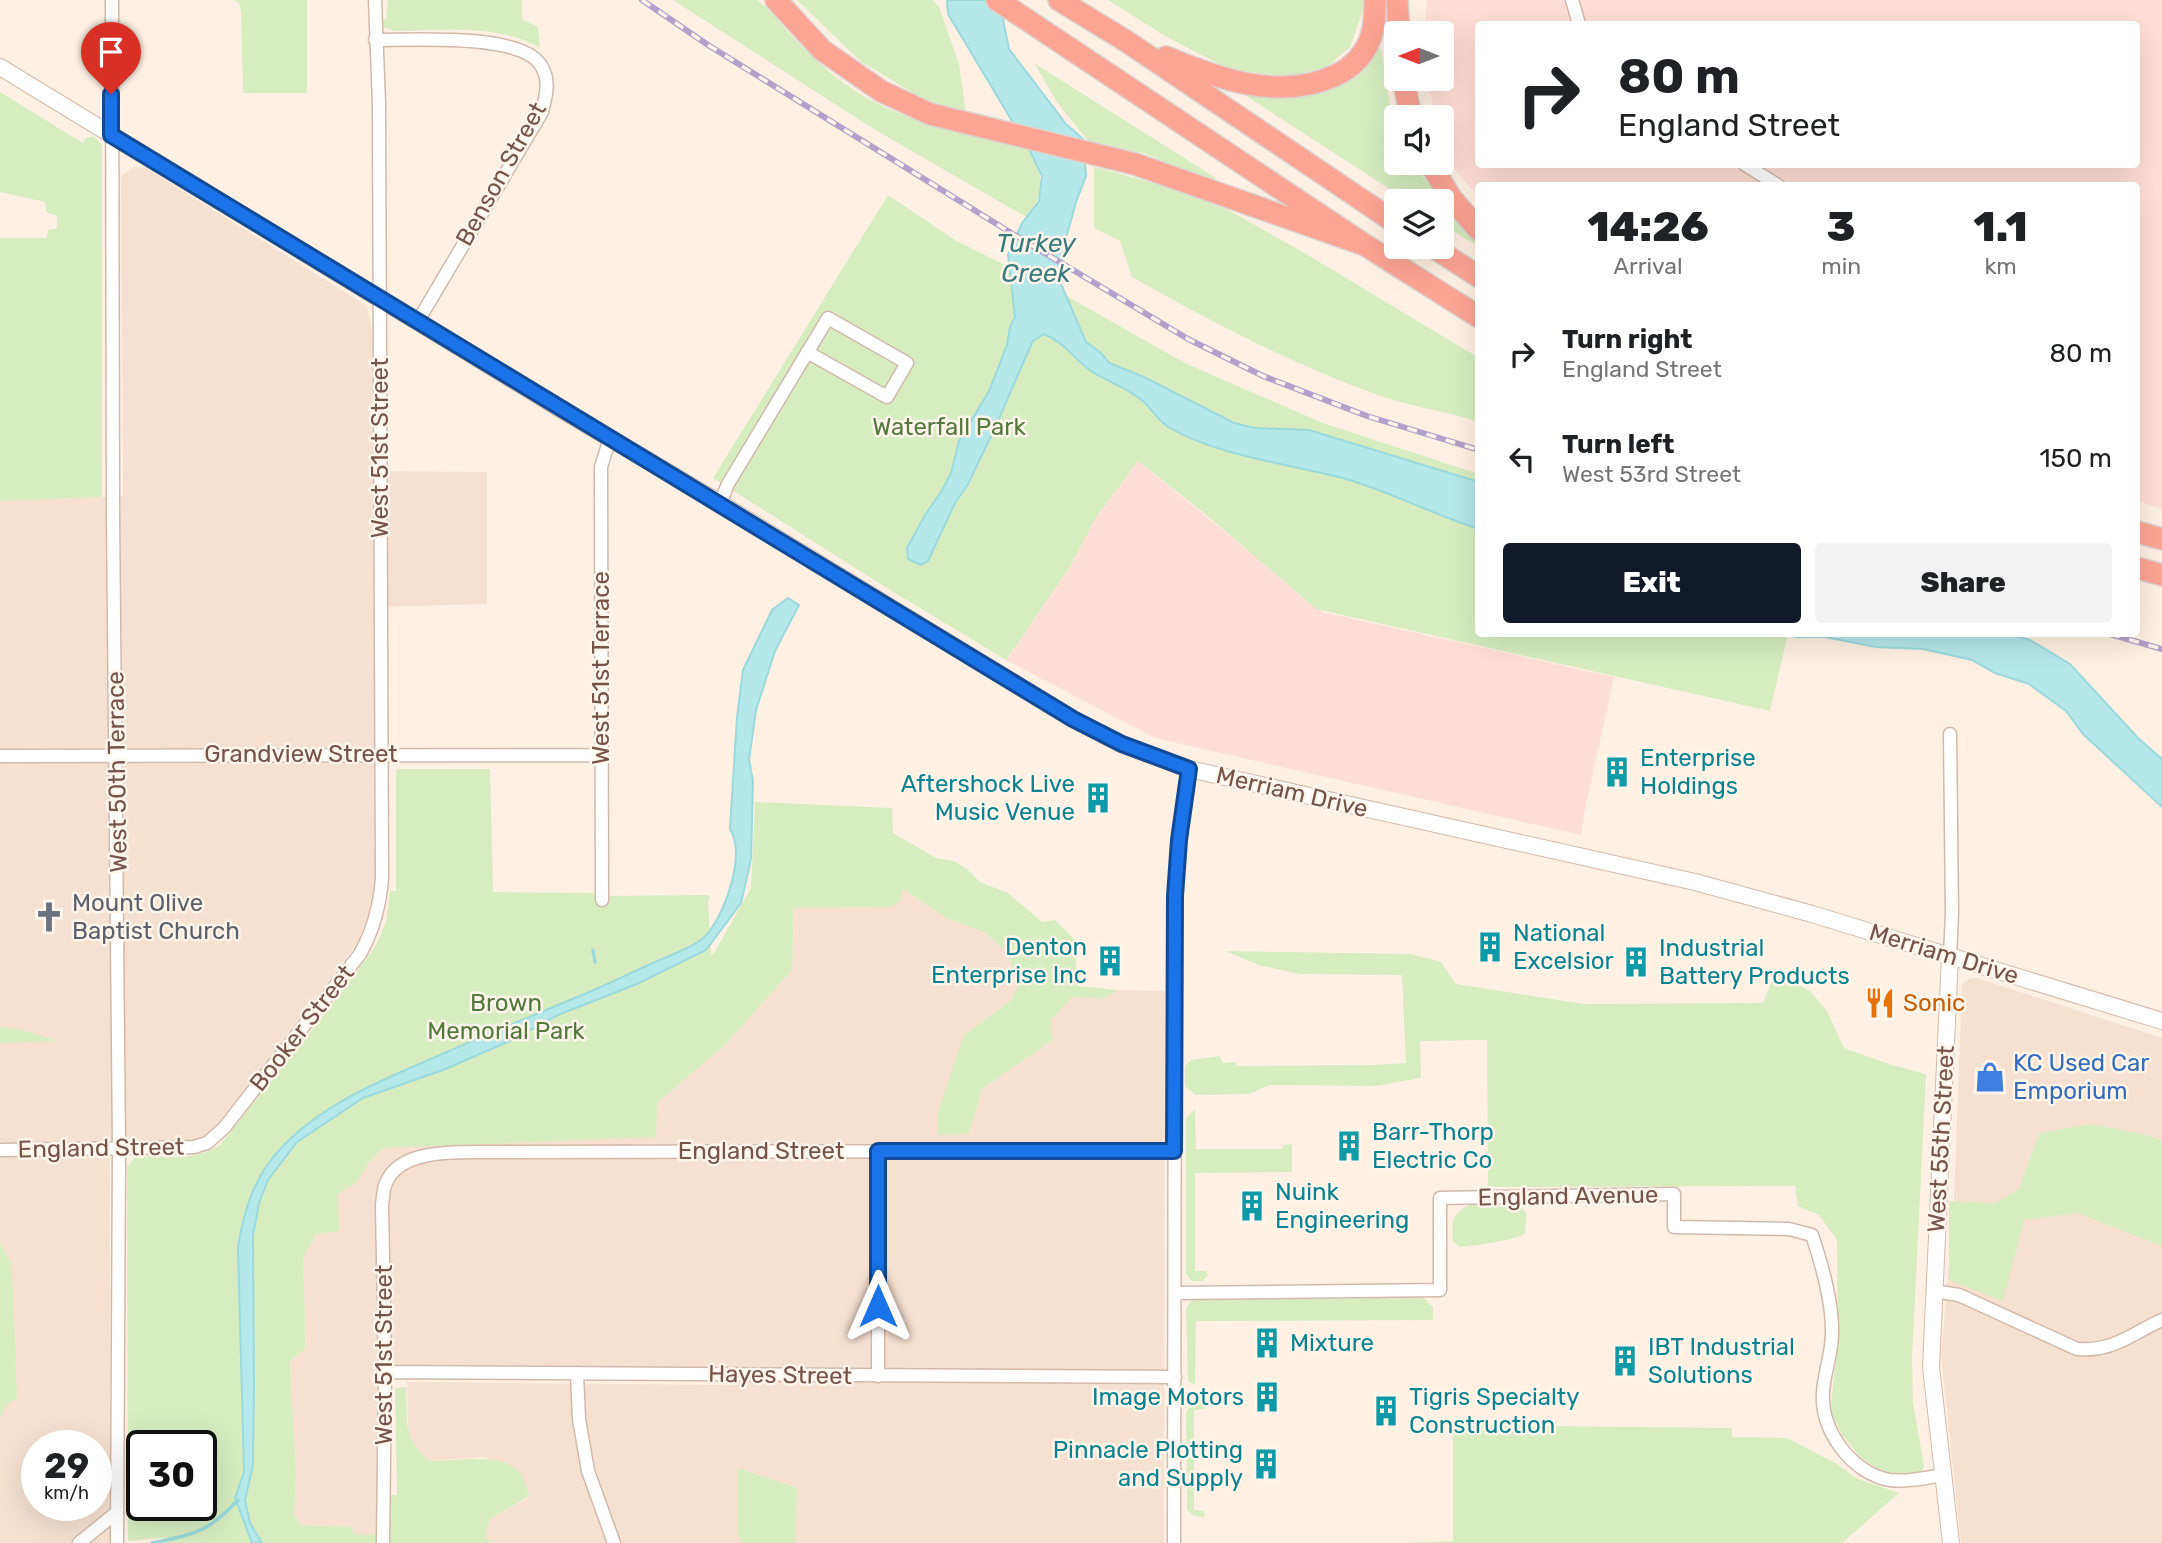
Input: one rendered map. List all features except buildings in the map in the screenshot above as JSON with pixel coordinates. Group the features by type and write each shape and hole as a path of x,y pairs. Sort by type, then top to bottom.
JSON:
{"highway":[{"path":"776,0 822,50 849,70 905,103 956,122 1166,173 1365,244"},
{"path":"997,0 1475,314"},
{"path":"1059,0 1126,41 1384,215"},
{"path":"1126,41 1215,76 1242,83 1286,88 1306,86 1341,74 1355,64 1372,34 1375,0"},
{"path":"1397,0 1398,21"},
{"path":"1437,175 1451,198 1475,225"},
{"path":"1451,259 1475,274"},
{"path":"2140,533 2162,539"},
{"path":"2140,569 2162,575"}],"main road":[{"name":"Merriam Drive","path":"0,67 1073,719 1122,744 1189,769 1695,882 2162,1021"},
{"name":"West 55th Street","path":"1950,956 1931,1367 1951,1543"}],"street":[{"name":"West 50th Terrace","path":"112,0 120,1148 117,1543"},
{"name":"West 51st Street","path":"375,0 379,80 381,897"},
{"path":"1572,0 1578,21"},
{"name":"Benson Street","path":"375,40 452,40 503,45 519,49 535,58 545,75 547,90 542,112 418,321"},
{"path":"1750,168 1773,182"},
{"path":"720,503 728,484 807,352 828,318 907,362 887,397 807,352"},
{"name":"West 51st Terrace","path":"602,900 601,467 610,438"},
{"name":"West 55th Street","path":"1950,734 1950,956"},
{"name":"Grandview Street","path":"0,756 602,755"},
{"path":"1174,1543 1175,896 1179,840 1189,769"},
{"name":"Booker Street","path":"202,1146 224,1128 360,954 371,934 381,897"},
{"name":"England Street","path":"0,1150 202,1146"},
{"path":"878,1151 878,1376"},
{"name":"England Street","path":"394,1169 411,1158 433,1154 503,1152 1174,1151"},
{"name":"West 51st Street","path":"383,1543 385,1371 382,1205 385,1184 394,1169"},
{"name":"England Avenue","path":"1175,1293 1440,1290 1440,1198 1674,1194 1674,1227 1789,1229 1812,1235 1821,1263 1832,1330 1823,1396 1825,1418 1837,1441 1852,1461 1879,1477 1909,1481 1943,1475"},
{"path":"1933,1291 1959,1295 2077,1349 2094,1350 2115,1345 2162,1320"},
{"name":"Hayes Street","path":"385,1371 1175,1377"},
{"path":"577,1373 579,1419 588,1471 614,1543"},
{"path":"79,1543 116,1513"}],"shaded area":[{"path":"1427,0 2162,0 2162,509 2140,502 2140,182 1475,182 1475,193 1454,168 1454,105 1433,105 1430,91 1454,91 1454,21 1425,21"},
{"path":"134,167 146,168 367,306 373,337 373,471 487,472 487,604 374,607 375,884 374,903 363,936 210,1134 189,1141 110,1141 110,1430 21,1430 21,1521 110,1521 110,1543 0,1543 0,501 123,496 122,175"},
{"name":"Enterprise Holdings","path":"1138,461 1323,612 1614,677 1581,835 1155,738 1006,660 1070,567 1095,519"},
{"path":"903,889 946,918 986,933 1005,951 1020,982 1011,1000 964,1035 938,1134 969,1134 982,1089 1052,1041 1051,1020 1072,997 1103,999 1118,990 1165,991 1164,1543 796,1543 797,1488 738,1469 738,1534 743,1543 492,1543 485,1537 490,1519 529,1497 524,1479 484,1457 430,1461 410,1440 407,1382 738,1385 738,1369 377,1368 377,1543 353,1543 352,1527 301,1525 294,1515 296,1473 290,1361 306,1348 303,1258 338,1194 357,1182 368,1163 384,1148 657,1103 725,1045 792,970 794,908 891,907"},
{"path":"1977,978 2162,1038 2162,1543 1961,1543 1941,1356 1954,1201 1962,984"}],"green space":[{"path":"234,0 307,0 307,93 243,93 241,12 239,3"},
{"path":"388,0 522,0 522,19 538,27 540,48 523,40 487,32 394,31 379,25 386,18"},
{"path":"673,0 757,0 771,11 806,50 856,92 904,115 1030,151 1041,185 1033,208 1026,217 872,128"},
{"path":"797,0 933,0 939,7 959,64 966,113 921,98 860,61"},
{"path":"1108,0 1364,0 1364,7 1350,47 1328,66 1291,77 1228,69 1165,36"},
{"path":"1375,48 1381,49 1384,91 1388,91 1390,105 1384,105 1384,175 1421,175 1434,189 1389,189 1243,94 1288,97 1319,94 1363,70"},
{"path":"1034,63 1216,178 1213,182 1143,153 1089,142 1057,102"},
{"path":"0,92 83,143 86,138 94,136 102,145 102,497 0,501 0,238 46,238 49,229 57,229 57,216 46,212 45,202 0,192"},
{"path":"1094,167 1173,188 1232,212 1475,356 1475,421 1388,398 1344,382 1221,325 1132,277 1120,241 1094,228"},
{"name":"Waterfall Park","path":"888,195 955,240 1063,294 1187,364 1323,423 1475,473 1475,637 1787,637 1770,711 1316,609 1138,461 1095,519 1070,567 1006,660 713,478"},
{"path":"1454,212 1473,234 1475,245 1454,232"},
{"name":"Brown Memorial Park","path":"398,769 490,769 493,892 593,893 594,896 708,895 711,955 751,888 755,802 892,808 893,833 936,858 954,861 980,882 1008,893 1042,922 1055,920 1075,940 1077,986 1118,990 1103,999 1072,997 1051,1020 1053,1040 982,1089 969,1134 938,1135 938,1112 964,1035 1011,1000 1020,982 1005,951 986,933 946,918 903,889 900,901 891,907 794,908 792,970 725,1045 657,1103 656,1137 384,1148 368,1163 357,1182 338,1194 339,1231 316,1234 303,1258 306,1348 290,1361 296,1473 294,1515 301,1525 352,1527 353,1534 376,1535 376,1543 162,1543 170,1537 128,1541 128,1521 217,1521 217,1430 128,1430 127,1167 136,1156 190,1156 220,1145 375,947 386,922 390,891 396,891"},
{"path":"1225,951 1411,954 1441,962 1456,984 1584,1004 1763,1003 1776,970 1811,992 1827,1011 1844,1048 1926,1074 1912,1358 1913,1403 1924,1466 1922,1471 1903,1475 1878,1469 1860,1457 1842,1435 1830,1411 1838,1342 1837,1240 1819,1215 1798,1206 1795,1186 1488,1187 1487,1040 1420,1041 1421,1078 1375,1086 1270,1085 1249,1094 1195,1095 1185,1086 1185,1066 1191,1060 1220,1056 1223,1063 1236,1062 1237,1066 1406,1063 1402,975 1299,974 1259,965"},
{"path":"0,1027 22,1030 58,1041 0,1043"},
{"path":"1195,1109 1196,1149 1282,1149 1283,1145 1292,1144 1292,1172 1195,1173 1195,1271 1206,1271 1208,1275 1202,1281 1192,1281 1186,1274 1186,1118"},
{"path":"2089,1124 2162,1140 2162,1246 2077,1213 2024,1220 2003,1301 1949,1280 1949,1201 1995,1203 2019,1189 2039,1133"},
{"path":"1470,1205 1521,1206 1527,1214 1525,1234 1459,1247 1453,1241 1453,1224 1459,1211"},
{"path":"0,1243 12,1265 17,1399 8,1403 0,1417"},
{"path":"1424,1298 1433,1307 1433,1320 1196,1321 1195,1385 1188,1381 1186,1309 1191,1301"},
{"path":"406,1387 410,1436 430,1461 488,1459 510,1465 522,1476 529,1496 490,1519 485,1537 492,1543 390,1543 391,1495 397,1495 395,1388"},
{"path":"1205,1403 1205,1409 1194,1410 1194,1510 1204,1511 1205,1517 1194,1516 1187,1510 1186,1413 1191,1406"},
{"path":"1453,1425 1732,1428 1732,1437 1787,1438 1837,1464 1858,1479 1899,1493 1842,1543 1402,1543 1453,1541"},
{"path":"738,1468 797,1488 796,1543 743,1543 738,1535"}],"water":[{"name":"Turkey Creek","path":"947,0 999,0 1009,49 1066,124 1083,139 1086,176 1065,242 1061,284 1086,342 1109,363 1144,377 1234,423 1255,428 1309,430 1475,481 1475,528 1357,482 1252,458 1188,437 1166,426 1138,397 1094,373 1059,343 1044,334 1033,341 995,428 928,561 921,565 908,559 907,548 951,473 959,441 989,391 1007,345 1015,317 1008,255 1022,223 1039,201 1042,176 1030,151 948,14"},
{"path":"788,598 799,605 775,651 756,710 749,760 753,781 751,859 741,903 706,950 637,984 558,1015 512,1040 443,1070 363,1098 297,1142 268,1180 259,1203 253,1235 253,1465 245,1500 250,1523 262,1543 252,1543 235,1498 244,1472 238,1247 247,1206 258,1181 282,1147 318,1116 338,1103 403,1071 684,950 709,932 722,910 735,867 736,853 730,829 737,717 743,670 772,610"},
{"path":"1825,637 2018,637 2030,640 2070,664 2138,738 2162,759 2162,807 2083,734 2066,711 2029,684 1995,673 1972,660 1923,649 1876,647"}],"waterway":[{"path":"593,950 595,962"},
{"path":"152,1543 209,1526 238,1500"}],"railway":[{"path":"642,0 708,45 1188,339 1263,376 1367,416 1475,449"},
{"path":"2120,637 2162,649"}],"place":[{"name":"Enterprise Holdings","path":"1617,772"},
{"name":"Aftershock Live Music Venue","path":"1098,798"},
{"name":"Mount Olive Baptist Church","path":"49,917"},
{"name":"National Excelsior","path":"1490,947"},
{"name":"Denton Enterprise Inc","path":"1110,961"},
{"name":"Industrial Battery Products","path":"1636,962"},
{"name":"Sonic","path":"1880,1003"},
{"name":"KC Used Car Emporium","path":"1990,1077"},
{"name":"Barr-Thorp Electric Co","path":"1349,1146"},
{"name":"Nuink Engineering","path":"1252,1206"},
{"name":"Mixture","path":"1267,1343"},
{"name":"IBT Industrial Solutions","path":"1625,1361"},
{"name":"Image Motors","path":"1267,1397"},
{"name":"Tigris Specialty Construction","path":"1386,1411"},
{"name":"Pinnacle Plotting and Supply","path":"1266,1464"}],"route":[{"path":"111,94 111,135 1073,719 1122,744 1189,769 1179,840 1175,896 1174,1151 878,1151 878,1306"}]}
